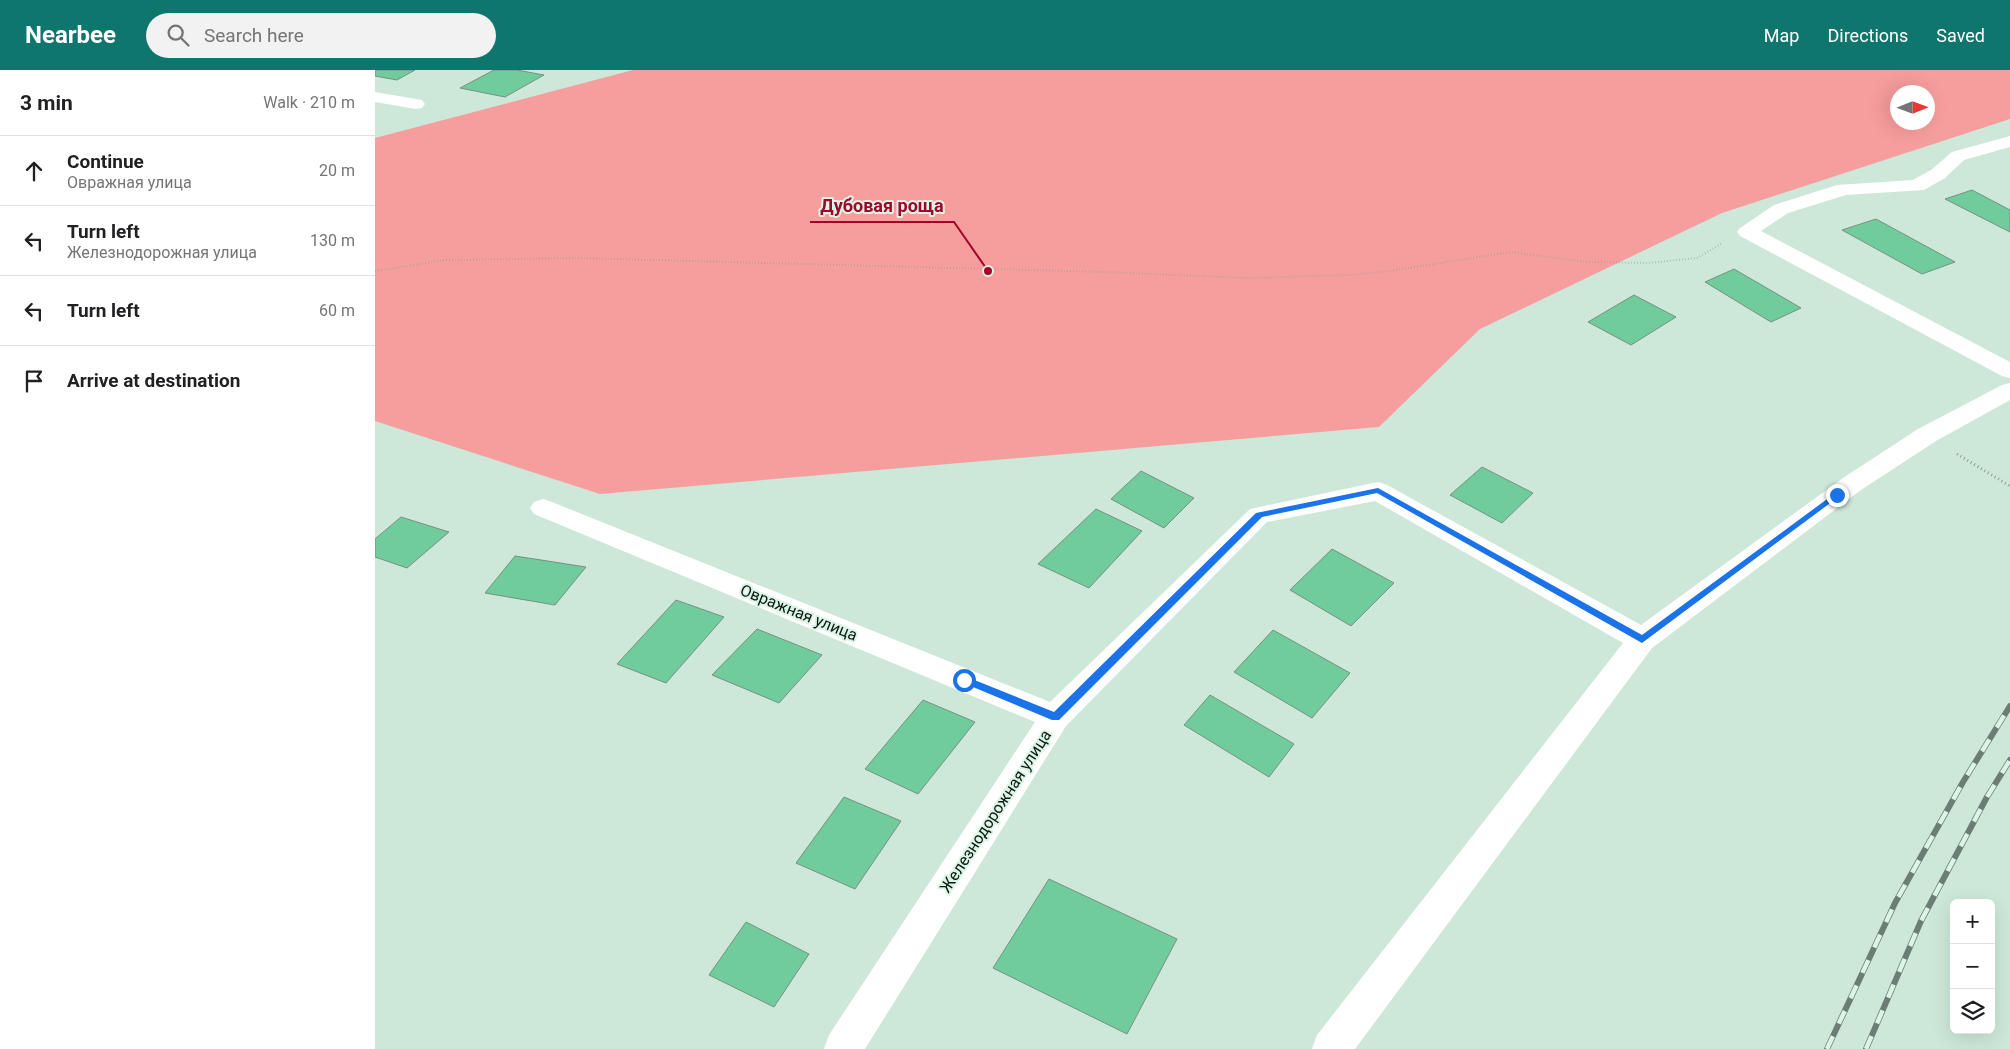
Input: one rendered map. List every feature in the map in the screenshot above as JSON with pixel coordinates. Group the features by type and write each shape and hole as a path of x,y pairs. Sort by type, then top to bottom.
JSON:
{"street":[{"path":"375,97 416,104"},
{"path":"2010,141 1958,156 1938,174 1917,186 1844,189 1781,209 1747,232 2010,371"},
{"path":"1331,1049 1642,640 1852,484 1927,435 2010,390"},
{"name":"Железнодорожная улица","path":"843,1049 1055,717 1259,515 1378,491 1642,640"},
{"name":"Овражная улица","path":"543,508 1055,717"}],"path":[{"path":"375,271 446,260 578,258 1086,271 1247,278 1349,275 1389,271 1511,252 1588,262 1648,263 1697,258 1747,232"},
{"path":"1927,435 2010,486"}],"shaded area":[{"path":"633,70 2010,70 2010,119 1722,213 1480,329 1379,427 600,494 375,421 375,138"}],"building":[{"path":"375,70 415,70 397,80 375,76"},
{"path":"494,70 517,70 544,75 505,97 460,88"},
{"path":"1972,190 2010,210 2010,232 1945,199"},
{"path":"1876,219 1955,262 1922,274 1842,230"},
{"path":"1734,269 1801,308 1771,322 1705,282"},
{"path":"1634,295 1676,317 1631,345 1588,322"},
{"path":"1482,467 1533,493 1502,523 1450,495"},
{"path":"1141,471 1194,498 1164,528 1111,499"},
{"path":"1096,509 1142,531 1089,588 1038,564"},
{"path":"401,517 449,532 407,568 375,557 375,539"},
{"path":"1332,549 1394,583 1351,626 1290,590"},
{"path":"515,556 586,567 555,605 485,593"},
{"path":"676,600 724,617 666,683 617,664"},
{"path":"757,629 822,655 779,703 712,675"},
{"path":"1273,630 1350,673 1312,718 1234,672"},
{"path":"1210,695 1294,744 1269,777 1184,725"},
{"path":"923,700 975,722 918,794 865,769"},
{"path":"844,797 901,821 855,889 796,863"},
{"path":"1049,879 1177,939 1127,1034 993,968"},
{"path":"746,922 809,954 774,1007 709,975"}],"railway":[{"path":"1827,1049 1895,903 1963,782 2010,706"},
{"path":"1866,1049 1921,921 1987,797 2010,760"}],"place":[{"name":"Дубовая роща","path":"988,271"}],"route":[{"path":"964,680 1055,717 1259,515 1378,491 1642,640 1837,495"}]}
